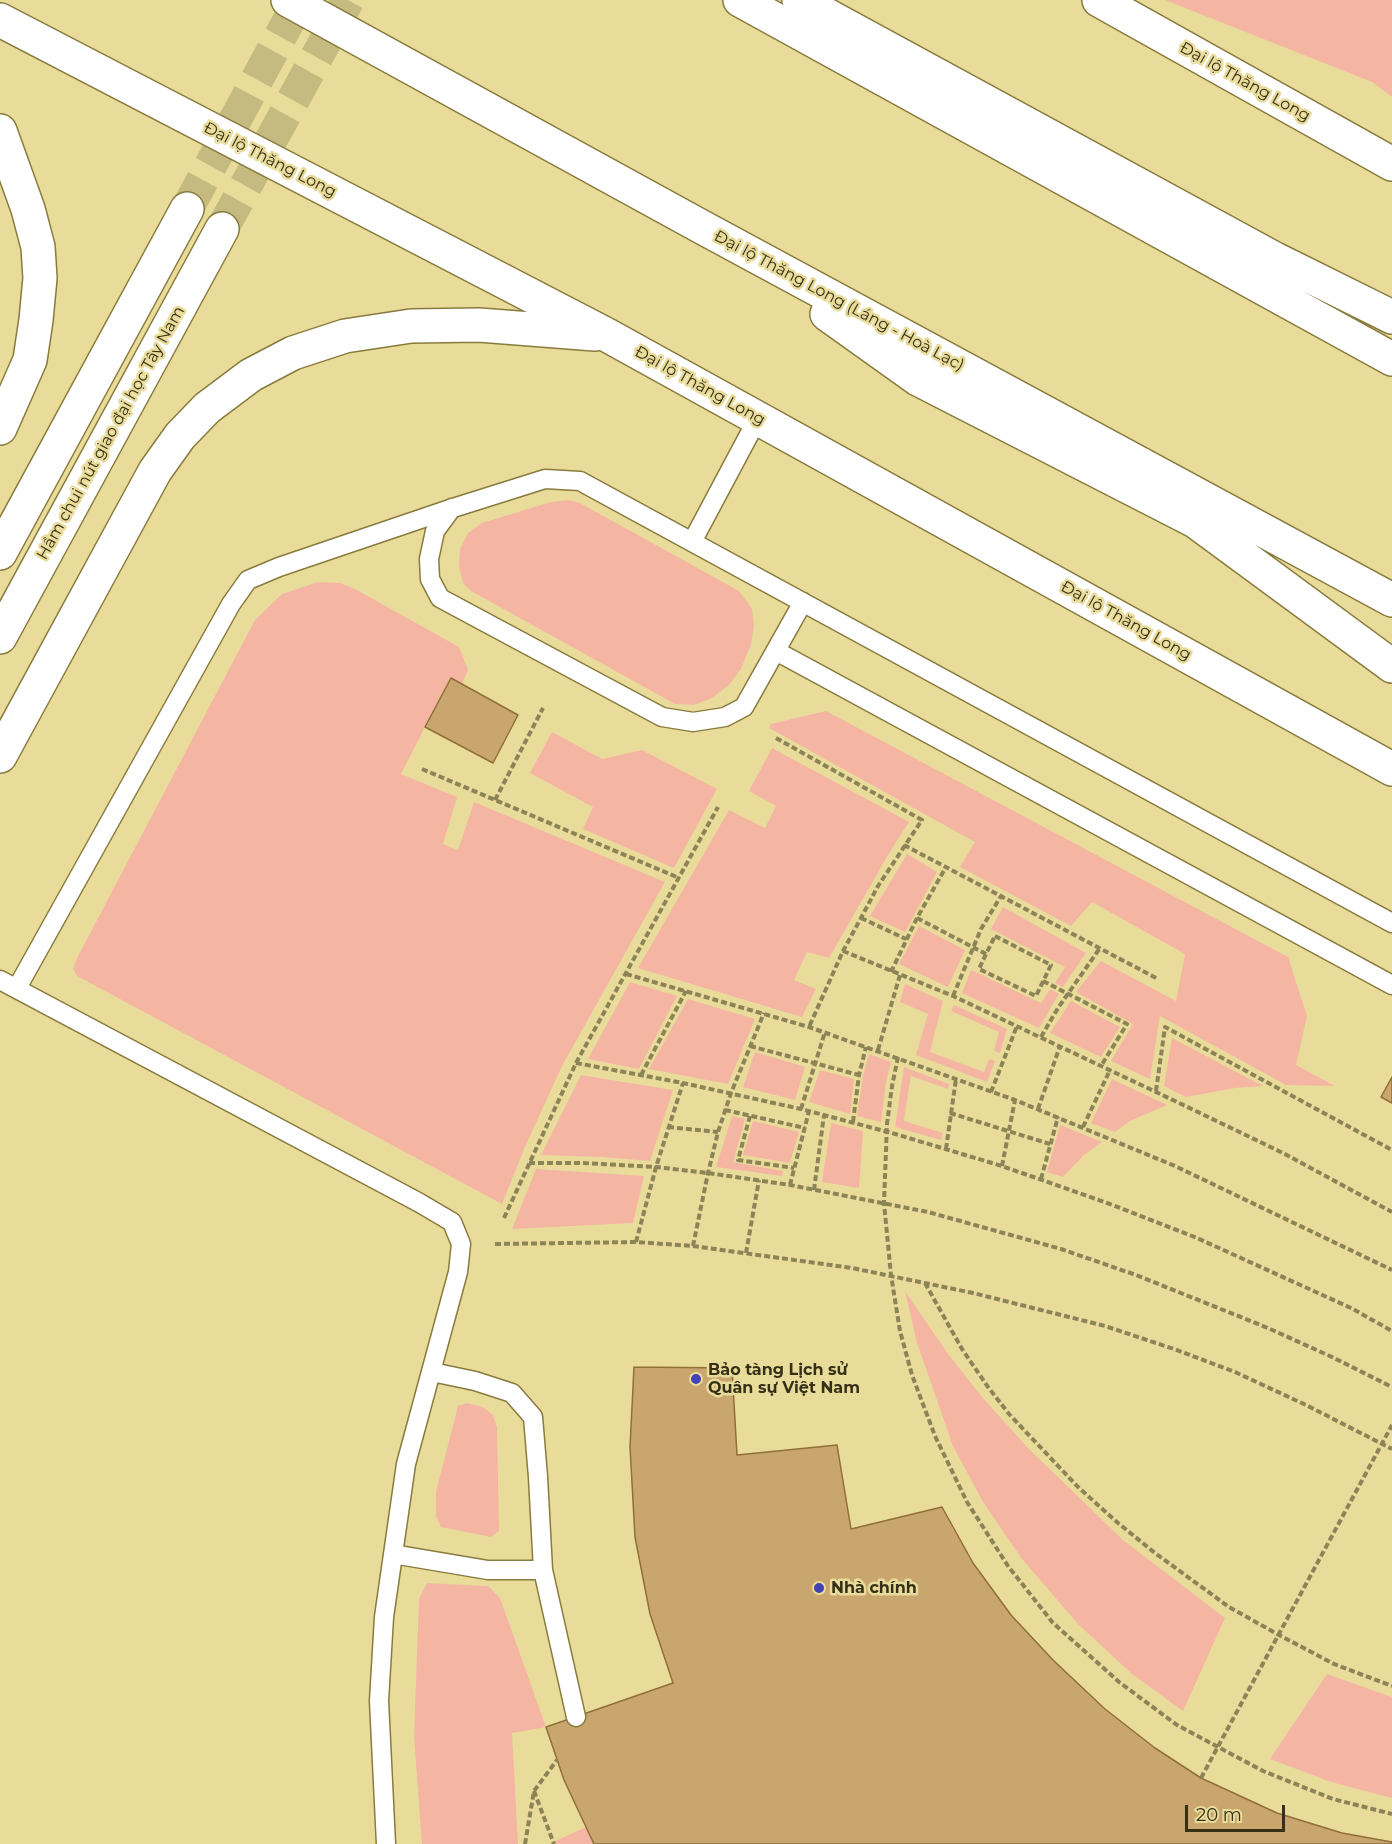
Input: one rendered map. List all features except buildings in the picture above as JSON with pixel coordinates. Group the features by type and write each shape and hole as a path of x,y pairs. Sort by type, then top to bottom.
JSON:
{"main road":[{"name":"Đại lộ Thăng Long (Láng - Hoà Lạc)","path":"288,0 700,226 1392,600"},
{"path":"740,0 1392,359"},
{"path":"799,0 1275,259 1392,318"},
{"name":"Đại lộ Thăng Long","path":"1099,0 1392,164"},
{"name":"Đại lộ Thăng Long","path":"0,20 607,335 1392,769"},
{"path":"0,131 28,208 38,247 40,278 30,360 0,428"},
{"path":"0,553 188,209"},
{"path":"700,226 918,378 1196,521 1392,666"},
{"name":"Hầm chui nút giao đại học Tây Nam","path":"0,637 222,229"},
{"path":"0,756 155,471 180,436 207,408 251,375 293,353 345,336 411,326 479,325 607,335"}],"lane":[{"path":"692,542 758,418"},
{"path":"17,988 231,604 248,580 279,567 544,479 580,481 1392,923"},
{"path":"453,508 435,531 429,559 430,579 440,598 662,717 693,722 725,717 744,707 802,602"},
{"path":"776,651 1392,985"},
{"path":"0,980 452,1222 461,1244 458,1272 406,1464 384,1617 379,1701 386,1844"},
{"path":"432,1372 475,1381 512,1393 532,1418 543,1570 576,1717"},
{"path":"393,1554 488,1570 543,1570"}],"path":[{"path":"495,800 543,708"},
{"path":"776,738 922,820 904,845 861,918 843,951 809,1027"},
{"path":"422,769 679,878"},
{"path":"504,1218 576,1063 718,807"},
{"path":"904,845 1158,979"},
{"path":"891,972 916,918 946,867"},
{"path":"953,996 981,929 1001,896"},
{"path":"861,918 906,939"},
{"path":"916,918 986,954"},
{"path":"996,936 1051,965 1043,981 1036,996 979,969 996,936"},
{"path":"1041,1037 1058,1008 1100,948"},
{"path":"843,951 953,996 1101,1065 1283,1153 1392,1212"},
{"path":"626,974 825,1032 1015,1100 1175,1166 1392,1270"},
{"path":"878,1050 900,975"},
{"path":"1043,981 1127,1024 1101,1065"},
{"path":"641,1075 686,991"},
{"path":"693,1246 718,1132 730,1093 764,1013"},
{"path":"991,1092 1017,1026"},
{"path":"1156,1092 1165,1027 1392,1150"},
{"path":"801,1109 825,1032"},
{"path":"750,1046 859,1075"},
{"path":"1038,1109 1060,1046"},
{"path":"853,1122 859,1075 866,1047"},
{"path":"898,1058 886,1132 884,1203 891,1275 900,1331 912,1375 935,1436 967,1502 1008,1566 1053,1623 1119,1682 1177,1725 1263,1771 1333,1799 1392,1814"},
{"path":"576,1063 683,1083 801,1109 1002,1166 1197,1238 1351,1308 1392,1331"},
{"path":"1083,1127 1110,1070"},
{"path":"946,1149 956,1079"},
{"path":"636,1242 656,1167 683,1083"},
{"path":"1002,1166 1007,1131 1015,1100"},
{"path":"725,1110 805,1128"},
{"path":"790,1185 809,1111"},
{"path":"950,1113 1050,1144"},
{"path":"814,1190 824,1115"},
{"path":"750,1116 738,1160 794,1168"},
{"path":"1041,1179 1058,1117"},
{"path":"668,1127 718,1132"},
{"path":"529,1163 656,1167 708,1173 790,1185 928,1212 1061,1248 1136,1275 1268,1328 1392,1387"},
{"path":"746,1253 759,1180"},
{"path":"495,1244 636,1242 693,1246 891,1275 924,1282 1083,1320 1174,1348 1235,1372 1392,1449"},
{"path":"924,1282 962,1350 988,1387 1040,1448 1078,1487 1155,1553 1229,1607 1334,1664 1392,1686"},
{"path":"1200,1778 1392,1425"},
{"path":"525,1844 534,1791 557,1760"},
{"path":"534,1791 554,1844"}],"shaded area":[{"path":"1165,0 1392,0 1392,97 1372,82"},
{"path":"568,500 580,503 739,591 752,609 754,626 751,644 741,669 729,685 712,698 694,705 675,704 471,591 463,583 459,567 460,549 468,533 482,523 551,502"},
{"path":"318,582 340,583 357,590 459,647 468,670 462,684 425,727 401,774 457,797 443,844 458,850 474,802 665,882 562,1066 502,1204 77,976 73,969 255,620 282,594"},
{"path":"826,711 1288,957 1307,1016 1296,1065 1335,1086 1286,1085 1160,1016 1150,1079 1111,1061 1133,1024 1076,992 1101,961 1176,1001 1185,954 1092,902 1071,926 960,867 975,842 769,728 771,724"},
{"path":"552,732 602,759 642,750 717,789 674,868 583,829 593,807 530,773"},
{"path":"772,748 909,822 829,958 807,952 794,980 816,989 802,1017 638,968 729,810 765,828 776,806 749,791"},
{"path":"907,854 937,872 905,932 870,916"},
{"path":"1003,907 1086,953 1063,987 1055,983 1065,967 991,929"},
{"path":"919,926 965,950 948,987 899,964"},
{"path":"971,970 1041,1003 1050,989 1059,994 1039,1028 962,993"},
{"path":"630,982 677,996 639,1069 588,1059"},
{"path":"905,984 943,1001 930,1052 984,1072 989,1059 995,1061 987,1082 916,1055 928,1014 900,1002"},
{"path":"688,999 755,1019 728,1084 649,1069"},
{"path":"1071,1001 1120,1027 1101,1057 1050,1033"},
{"path":"954,1005 1007,1029 1000,1053 994,1051 999,1032 951,1011"},
{"path":"1172,1038 1263,1086 1235,1088 1186,1097 1164,1086"},
{"path":"755,1052 805,1067 795,1100 743,1087"},
{"path":"869,1054 891,1062 881,1122 857,1116"},
{"path":"904,1067 949,1084 948,1089 911,1076 904,1121 943,1133 941,1140 895,1127"},
{"path":"820,1070 854,1079 850,1114 809,1102"},
{"path":"581,1075 673,1090 650,1161 541,1155"},
{"path":"1112,1079 1167,1105 1130,1121 1115,1132 1091,1123"},
{"path":"732,1116 745,1119 733,1162 783,1171 782,1176 716,1167"},
{"path":"753,1121 799,1132 790,1163 743,1155"},
{"path":"831,1123 863,1131 859,1188 822,1182"},
{"path":"1060,1125 1102,1142 1084,1155 1063,1177 1047,1172"},
{"path":"536,1169 644,1176 633,1223 512,1229"},
{"path":"905,1291 948,1354 982,1397 1028,1448 1123,1540 1225,1618 1183,1711 1132,1674 1078,1624 1022,1559 983,1502 953,1446 917,1343"},
{"path":"467,1403 483,1407 493,1415 497,1427 499,1531 491,1537 441,1527 436,1516 436,1492 458,1406"},
{"path":"427,1583 488,1586 500,1598 546,1727 512,1733 518,1844 422,1844 414,1737 419,1599"},
{"path":"1327,1674 1392,1697 1392,1798 1331,1782 1270,1759"},
{"path":"586,1827 594,1844 549,1844"}],"tunnel":[{"path":"187,209 300,0"},
{"path":"222,229 348,0"}],"place":[{"name":"Bảo tàng Lịch sử Quân sự Việt Nam","path":"696,1379"},
{"name":"Nhà chính","path":"819,1588"}]}
